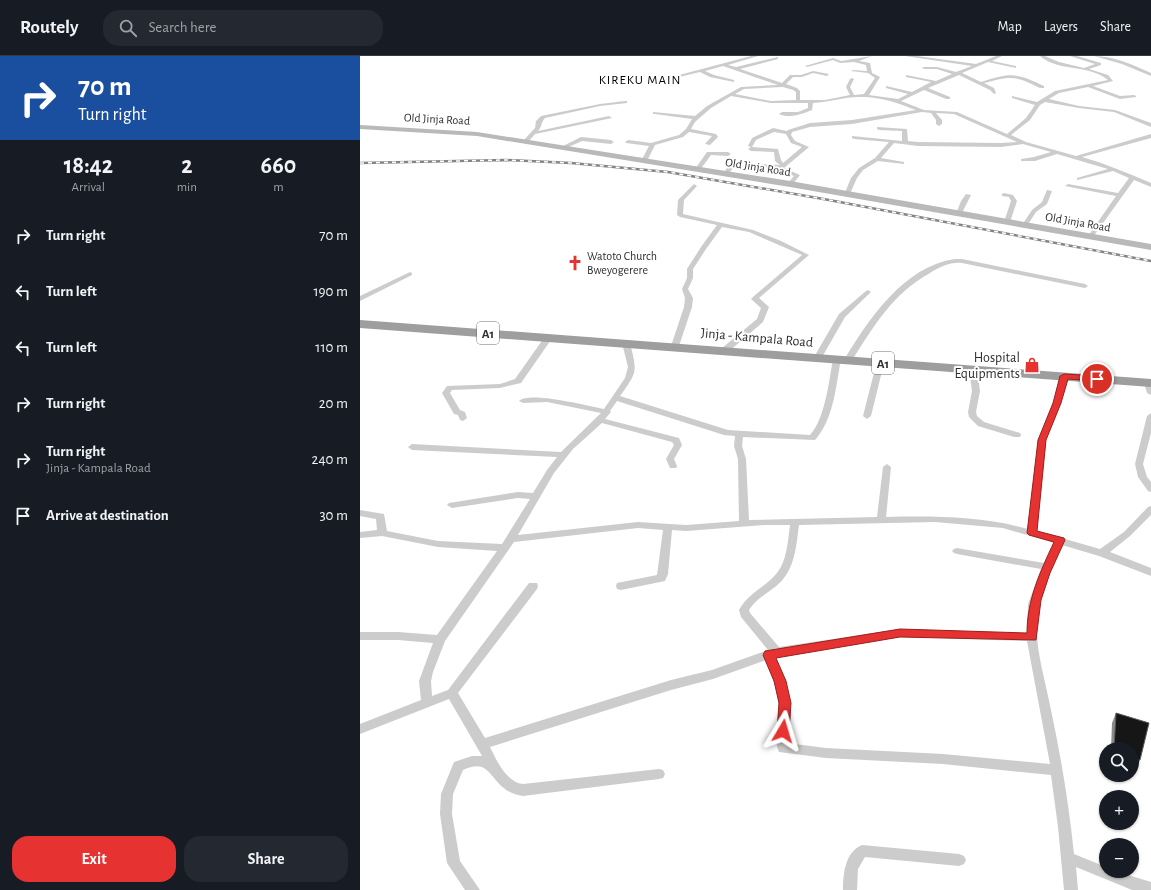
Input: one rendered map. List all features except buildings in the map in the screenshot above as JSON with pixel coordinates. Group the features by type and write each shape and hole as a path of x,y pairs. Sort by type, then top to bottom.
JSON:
{"highway":[{"name":"Jinja - Kampala Road","path":"360,324 675,346 1064,376 1150,386"}],"main road":[{"name":"Old Jinja Road","path":"360,127 465,132 526,141 790,184 1151,246"}],"street":[{"path":"651,83 756,56"},
{"path":"808,66 832,59 840,62 854,61 870,56"},
{"path":"907,56 977,66"},
{"path":"897,100 910,93 1000,56"},
{"path":"1007,136 1028,119 1038,104 1059,92 1111,80 1094,72 1048,60 1042,56"},
{"path":"1072,56 1099,64 1082,70"},
{"path":"1096,56 1124,63 1151,75"},
{"path":"738,68 776,58"},
{"path":"1048,60 1056,58"},
{"path":"1048,60 1052,69"},
{"path":"854,61 868,64 869,72"},
{"path":"988,61 1014,67"},
{"path":"722,64 738,68 797,90 799,97 798,102"},
{"path":"924,68 937,68 958,73 981,82 993,90 994,93"},
{"path":"700,70 712,76 732,81"},
{"path":"853,71 869,72 878,77 866,95"},
{"path":"628,142 652,145 678,138 688,130 696,118 714,104 749,86 779,86 784,84 794,75 802,76 813,72 827,74"},
{"path":"981,82 1014,75 1020,76 1042,87"},
{"path":"908,76 936,82"},
{"path":"852,79 848,87 853,96"},
{"path":"1089,86 1119,98 1134,96"},
{"path":"924,88 948,98"},
{"path":"879,96 886,89 910,93"},
{"path":"731,95 766,102 811,102 853,96 879,96 897,100 906,106 923,111"},
{"path":"1014,97 1038,104"},
{"path":"1045,100 1079,107 1114,111 1151,125"},
{"path":"526,141 538,128 540,119 543,117 600,105 625,102"},
{"path":"782,114 799,114 810,109 811,102"},
{"path":"790,184 797,175 782,166 778,161 776,150 751,148 754,138 773,130 787,133 810,125 852,122 923,111 932,111 955,113 1024,143 1077,157 1114,169 1151,185"},
{"path":"932,111 939,120 939,124"},
{"path":"655,113 696,118"},
{"path":"534,133 609,118"},
{"path":"879,128 905,130 905,143"},
{"path":"550,130 550,134 558,136"},
{"path":"688,130 714,135 715,137 708,144"},
{"path":"761,166 782,166 806,147 793,142 787,133"},
{"path":"1077,157 1151,136"},
{"path":"854,137 905,143 1001,145 1024,143"},
{"path":"562,148 581,139 611,142"},
{"path":"847,195 854,178 861,169 878,159 892,142"},
{"path":"644,161 652,145"},
{"path":"1023,160 1035,159 1059,152"},
{"path":"698,169 709,153 728,154"},
{"path":"878,159 902,163"},
{"path":"725,174 732,166"},
{"path":"1079,179 1114,169"},
{"path":"1091,236 1118,196 1133,177"},
{"path":"694,186 681,200 680,214 698,221 721,224 756,233 806,255 754,299 766,307 761,318 725,350"},
{"path":"1068,186 1118,196"},
{"path":"1025,225 1034,212 1046,203 1049,191"},
{"path":"959,214 968,195"},
{"path":"1004,195 1011,196 1014,201 1007,222"},
{"path":"675,346 688,307 689,298 685,289 690,278 690,269 702,248 721,224"},
{"path":"617,398 738,435 806,439 814,437 828,406 843,360 892,297 902,288 928,271 951,261 962,261 1085,286"},
{"path":"360,299 410,274"},
{"path":"818,358 842,316 868,292"},
{"path":"463,418 462,414 457,412 446,393 450,388 500,386 518,381 549,337"},
{"path":"427,702 427,672 440,639 511,539 536,496 564,454 607,412 632,372 631,361 626,343"},
{"path":"867,416 880,363"},
{"path":"973,370 976,391 972,412 973,417 981,424 1017,435"},
{"path":"1032,533 1042,440 1057,403 1064,376"},
{"path":"523,400 547,400 607,412"},
{"path":"1151,416 1139,464 1143,477 1151,489"},
{"path":"600,420 676,440 678,445 670,459 673,466"},
{"path":"738,435 738,446 742,459 744,523"},
{"path":"412,447 448,450 564,454"},
{"path":"881,520 887,467"},
{"path":"452,506 518,495 536,496"},
{"path":"1102,552 1127,534 1151,509"},
{"path":"360,513 381,516 382,533"},
{"path":"511,539 625,526 704,528 744,523 935,519 1003,525 1102,552 1151,572"},
{"path":"795,522 788,559 782,575 748,602 744,610 745,614 772,653 780,681 785,703 785,720 780,743 783,748 826,753 943,759 1057,770"},
{"path":"621,586 661,578 663,574 668,527"},
{"path":"360,535 382,533 438,544 504,548"},
{"path":"1060,540 1047,567 1032,614 1032,638 1057,770 1069,858 1071,890"},
{"path":"957,551 1047,567"},
{"path":"360,729 452,693 533,586"},
{"path":"482,744 671,685 712,674 772,653 900,633 1032,638"},
{"path":"360,636 398,636 440,639"},
{"path":"452,693 482,744 494,768"},
{"path":"473,890 454,863 446,814 447,794 458,766 469,760 487,762 509,785 523,790 659,774"},
{"path":"850,890 850,866 862,851 959,860"},
{"path":"1069,858 1122,880 1151,889"}],"railway":[{"path":"360,163 506,160 571,163 668,172 829,200 1151,261"}],"place":[{"name":"Watoto Church Bweyogerere","path":"575,263"},
{"name":"Hospital Equipments","path":"1032,365"}],"district":[{"name":"KIREKU MAIN","path":"640,79"}],"route":[{"path":"783,731 785,720 785,703 780,681 769,655 776,652 900,633 1032,638 1032,614 1045,573 1060,540 1032,533 1042,440 1057,403 1064,376 1097,379"}]}
